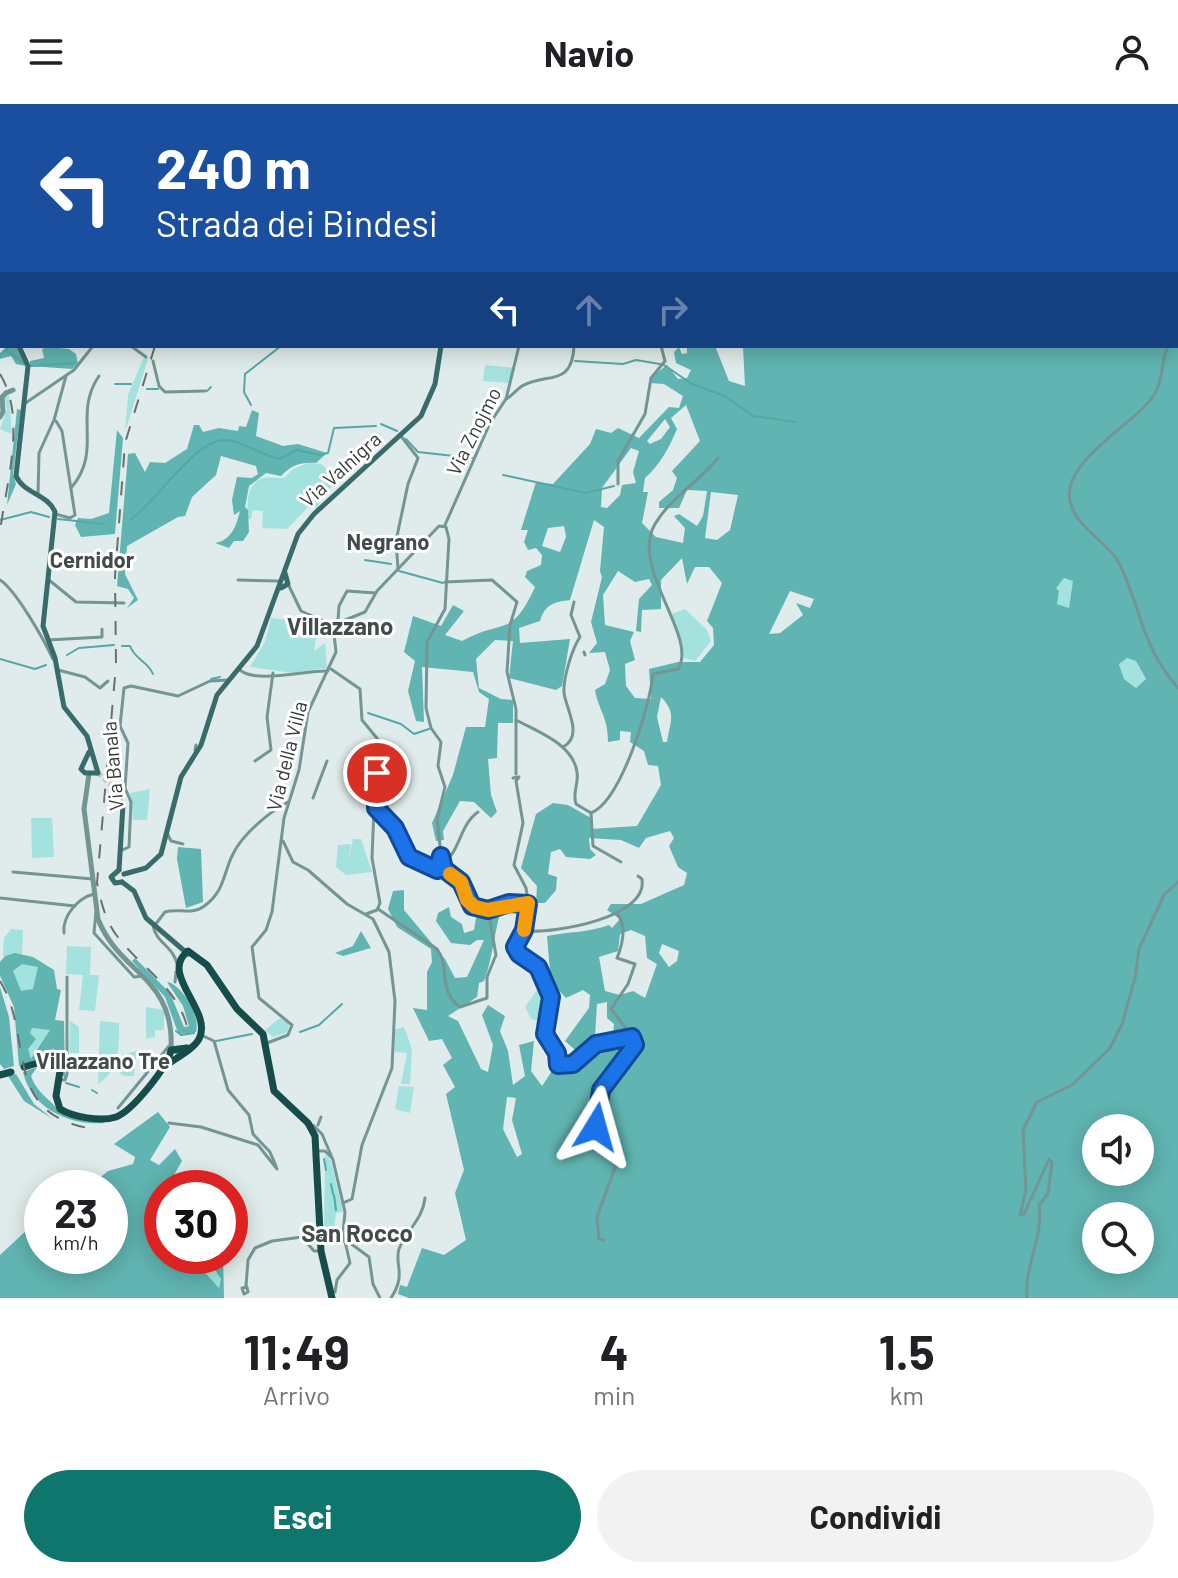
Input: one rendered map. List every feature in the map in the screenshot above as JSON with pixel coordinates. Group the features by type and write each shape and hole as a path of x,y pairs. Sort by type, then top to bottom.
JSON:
{"main road":[{"path":"20,348 28,364 16,473 20,484 51,504 55,514 43,626 57,667 64,707 85,733 90,751 89,771"},
{"name":"Via Valnigra","path":"284,583 296,539 310,518 421,416 432,396 441,348"},
{"path":"24,1067 49,1061 59,1068 57,1103 64,1112 102,1119 117,1117 164,1067 175,1047 189,1048 201,1035 199,1012 187,990 183,967 185,957 174,941 154,925 134,891 122,882 115,883 111,879 113,872 140,871 154,862 163,849 178,786 217,695 240,670 260,641 275,593 284,583"},
{"path":"89,771 81,766 90,751"},
{"path":"85,761 89,771"},
{"path":"114,788 123,805 120,851 122,882"},
{"path":"174,941 185,957"},
{"path":"185,957 196,956 212,971 237,1009 263,1034 270,1045 274,1091 315,1125 320,1151 321,1251 334,1295"},
{"path":"0,1075 11,1072"}],"street":[{"path":"24,404 74,370 91,348"},
{"path":"134,348 146,357"},
{"name":"Via Znojmo","path":"445,526 491,420 506,399 519,348"},
{"path":"506,399 525,384 542,382 567,371 574,358 574,348"},
{"path":"618,484 618,461 645,414 651,378 665,361 662,348"},
{"path":"1167,348 1154,395 1115,429 1078,470 1069,494 1072,509 1119,562 1157,661 1178,688"},
{"path":"153,361 159,386 165,392 205,391"},
{"path":"38,495 39,453 54,420 66,376"},
{"path":"71,488 88,464 88,394 99,376"},
{"path":"0,417 3,412 2,397 25,389"},
{"path":"54,420 61,424 74,517 55,514"},
{"path":"398,568 396,541 408,484 418,458 401,436"},
{"path":"591,813 609,797 633,752 654,672 678,669 682,662 681,643 650,561 655,524 686,485 704,475 718,458"},
{"path":"238,580 284,583 301,611 333,625 360,615 375,593 431,531 445,526 449,539 445,609 428,635 425,672 428,722 441,742 438,766 445,785 437,819 442,863 446,871 461,882 469,904 488,910 528,903"},
{"path":"48,579 76,602 124,603"},
{"path":"0,580 33,622 57,667 85,677 100,688 108,681"},
{"path":"445,582 492,580 517,602 510,625 511,650 507,672 514,697 516,775 519,778 516,781 523,823 514,864 526,888 528,903 524,930 515,949 538,967 551,997 545,1034 557,1053 558,1065 573,1064 596,1044 631,1035"},
{"path":"340,620 339,606 347,591 375,593"},
{"path":"563,747 571,737 573,716 564,688 573,650 580,637 571,615 574,602"},
{"name":"Via della Villa","path":"270,1045 290,1034 291,1023 261,1002 254,984 251,955 254,943 266,930 271,915 288,802 299,770 308,712 336,652 333,625"},
{"path":"48,640 102,637 102,629"},
{"path":"240,670 248,675 273,673 296,676 329,670 360,689 362,720 385,748 375,783 372,858 378,909 437,949 443,958 446,990 460,1007 487,998 487,977 496,955 488,910"},
{"path":"255,761 271,750 267,717 273,673"},
{"name":"Via Banala","path":"120,851 129,847 131,809 125,788 128,743 120,728 124,688 133,686 178,696 210,681 228,680"},
{"path":"516,720 563,747 577,770 575,802 591,813"},
{"name":"Via della Villa","path":"313,798 327,761"},
{"path":"89,771 84,809 96,911 104,932 168,1007 175,1047 138,1092 118,1108"},
{"path":"175,982 176,958 155,934 154,925 165,912 192,911 207,904 225,883 233,852 255,825 288,802"},
{"path":"376,808 395,828 406,855 444,875"},
{"path":"442,863 458,841 465,821 478,812"},
{"path":"591,813 593,846 621,862"},
{"path":"167,833 171,841 183,844"},
{"path":"282,840 287,854 298,866 308,870 347,904 376,923 389,955 395,1001 391,1072 362,1145 351,1201 345,1212"},
{"path":"437,870 441,856"},
{"path":"13,872 93,879"},
{"path":"524,930 564,929 618,915 631,907 642,891 642,879 638,876"},
{"path":"1027,1298 1026,1276 1041,1218 1039,1205 1048,1194 1052,1163 1049,1159 1040,1184 1024,1214 1020,1215 1026,1190 1023,1130 1037,1102 1072,1085 1110,1048 1122,1024 1135,978 1139,949 1164,895 1178,882"},
{"path":"64,933 64,922 75,906 94,894"},
{"path":"0,898 75,906"},
{"path":"523,908 528,903"},
{"path":"366,914 378,909"},
{"path":"604,1240 599,1239 597,1217 616,1165 610,1156 593,1146 593,1133 600,1112 601,1090 635,1045 611,1009 624,992 635,964 617,958 623,945 622,919 618,915"},
{"path":"59,1080 65,1080 67,1074 67,977"},
{"path":"169,1123 201,1127 258,1145 276,1167 270,1152 253,1134 249,1115 232,1096 214,1041 201,1035"},
{"path":"321,1117 315,1125 322,1134 335,1167 345,1212 343,1234 339,1240 346,1240 369,1257 373,1284 380,1298"},
{"path":"322,1134 320,1151 335,1167"},
{"path":"391,1298 401,1271 399,1249 420,1216 425,1198"},
{"path":"343,1203 351,1201"},
{"path":"246,1286 249,1256 260,1244 302,1237 314,1251 321,1251"},
{"path":"334,1295 337,1280 350,1263 346,1240"}],"shaded area":[{"path":"5,348 18,348 26,366 16,364 11,356 0,359 0,353"},
{"path":"678,348 682,354 687,353 687,348 716,348 729,381 745,386 743,348 1178,348 1178,1298 409,1298 398,1294 400,1285 407,1287 422,1248 444,1255 466,1240 455,1193 464,1170 446,1094 455,1087 443,1065 452,1058 442,1039 429,1041 413,1008 427,1010 427,972 432,962 431,949 397,927 388,909 393,891 404,890 404,910 445,959 455,978 467,977 484,940 470,945 451,943 436,921 438,913 449,907 451,917 462,924 464,933 474,930 477,913 487,914 501,909 489,963 484,981 479,983 477,997 448,1016 458,1021 481,1069 488,1072 493,1045 482,1015 488,1005 505,1016 500,1031 508,1051 513,1085 525,1076 519,1045 534,1041 531,1071 542,1086 556,1065 577,1058 574,1049 565,1041 589,1008 590,995 583,990 566,998 551,982 547,936 609,925 612,928 620,919 607,910 611,904 641,904 684,885 687,873 678,867 669,846 674,838 670,831 646,838 639,848 621,840 589,838 590,849 596,855 590,859 566,857 560,849 551,852 548,874 557,877 556,890 545,903 536,903 537,886 521,868 536,814 553,803 568,805 591,818 591,829 637,826 661,785 658,766 648,765 644,751 630,742 631,732 620,731 620,740 608,742 607,726 595,690 605,684 610,670 605,652 589,653 597,643 591,622 602,577 604,527 594,520 570,600 551,605 540,621 519,628 520,643 570,639 562,686 556,690 509,678 513,641 495,640 476,659 479,688 501,699 513,700 513,723 498,723 497,758 488,759 491,795 497,812 491,818 474,802 460,801 443,831 444,840 436,841 432,823 453,775 466,727 485,727 489,699 479,692 473,672 422,667 424,722 416,721 408,691 415,661 404,652 413,616 441,626 453,605 464,611 445,635 462,641 512,621 535,587 525,577 527,571 541,565 542,555 536,548 528,550 524,542 528,530 521,530 536,482 553,484 590,444 596,429 611,433 618,428 639,438 669,407 679,408 683,396 664,384 650,383 651,377 667,365 678,379 687,378 691,370 676,363 674,352","holes":["686,405 700,441 672,471 677,478 673,490 659,502 659,508 679,508 687,490 707,491 703,516 697,526 679,514 674,516 685,528 683,543 656,537 642,523 648,492 643,492 645,478 660,462 677,429 671,418","665,419 670,427 661,439 650,444 647,441","631,448 639,451 633,472 636,483 622,485 620,495 607,508 601,507 602,488","711,492 738,495 730,530 717,540 705,538","564,526 566,537 560,552 542,546 548,528","682,558 687,584 695,567 709,567 722,583 707,621 713,628 714,645 700,662 678,662 649,669 651,699 635,698 626,686 625,664 635,660 630,641 634,632 605,625 603,595 618,571 635,582 649,579 652,585 639,599 636,631 641,632 642,610 661,609 661,580","1064,578 1073,581 1069,608 1057,604 1059,591 1056,588","790,591 814,599 810,608 796,603 803,615 780,633 769,634","1127,658 1136,661 1146,679 1136,688 1124,679 1119,664","661,697 671,713 667,742 663,742 657,717","631,930 645,936 647,958 657,964 645,998 633,991 620,995 605,991 599,957 618,951 620,934","662,944 679,951 677,961 669,967 659,953","607,1002 607,1018 614,1024 613,1036 595,1036 597,1004","507,1097 516,1098 512,1120 522,1154 517,1157 503,1129"]},
{"path":"42,349 69,349 76,354 78,363 72,369 30,366 30,361 44,358"},
{"path":"144,357 148,359 125,432 128,395"},
{"path":"485,365 515,368 510,383 483,381"},
{"path":"9,395 12,434 0,429 7,409 4,398"},
{"path":"17,409 21,410 13,474 16,484 7,505"},
{"path":"252,410 259,413 256,436 283,446 298,444 327,453 316,463 297,465 281,476 266,473 249,486 245,507 248,510 249,532 243,541 234,541 229,548 215,543 229,536 237,522 240,511 234,515 232,500 237,477 252,478 258,474 256,466 221,456 216,475 192,497 185,516 127,546 125,574 138,600 127,608 134,598 128,589 117,586 128,454 135,453 145,472 150,462 165,463 187,449 194,425 199,425 203,432 219,428 238,431 239,426 246,427"},
{"path":"117,430 123,438 115,534 81,537 75,525 78,518 91,519 109,513"},
{"path":"308,463 321,464 337,478 316,508 311,504 287,529 262,528 263,511 253,510 251,519 247,519 250,491 257,481 265,477 284,478 293,469"},
{"path":"1064,578 1074,580 1069,608 1057,604 1059,591 1055,588"},
{"path":"685,609 707,630 711,641 695,661 684,658 682,642 669,615"},
{"path":"271,618 319,623 314,651 325,643 327,668 292,673 250,667 265,642"},
{"path":"1127,658 1136,661 1146,679 1136,688 1124,679 1119,663"},
{"path":"150,789 147,820 133,820 130,793"},
{"path":"31,818 52,818 54,857 32,858"},
{"path":"353,839 361,839 372,872 346,875 336,867 338,845 351,844 348,864"},
{"path":"178,847 201,849 203,902 186,908 177,859"},
{"path":"11,929 23,930 22,955 3,956 4,938"},
{"path":"361,931 371,948 343,956 335,953 353,946"},
{"path":"67,946 91,947 90,975 99,975 95,1011 79,1010 83,975 66,974"},
{"path":"15,953 33,957 54,970 57,989 61,990 55,1020 64,1021 65,1079 56,1064 48,1058 19,1066 14,1007 0,976 0,962 5,956","holes":["22,964 38,967 33,989 21,991 13,971","32,1028 50,1030 31,1059 28,1049 36,1039 30,1033"]},
{"path":"135,958 170,993 184,1027 189,1026 183,1006 167,982 183,994 195,1017 196,1032 180,1034 165,997 132,961"},
{"path":"33,960 53,975 55,987 16,999 0,968"},
{"path":"0,987 9,1017 14,1066 4,1069 0,1064"},
{"path":"539,987 543,987 550,998 543,1021 531,1019 525,1007"},
{"path":"146,1007 164,1010 164,1030 155,1030 155,1037 146,1039"},
{"path":"280,1018 289,1023 288,1032 273,1037 265,1030"},
{"path":"18,1021 54,1026 31,1061"},
{"path":"70,1021 79,1027 79,1053 69,1053"},
{"path":"100,1021 119,1023 119,1040 111,1072 98,1084"},
{"path":"404,1027 412,1049 410,1084 401,1084 407,1053 395,1052 394,1030"},
{"path":"137,1051 134,1076 124,1076 116,1070 122,1055"},
{"path":"37,1067 31,1076 34,1082 60,1112 106,1123 80,1122 45,1106 35,1097 23,1072"},
{"path":"16,1074 34,1104 53,1119 24,1101 8,1076"},
{"path":"399,1086 414,1087 410,1113 395,1109"},
{"path":"158,1112 170,1127 150,1160 159,1165 175,1149 182,1161 177,1170 144,1170 144,1274 206,1274 219,1288 221,1279 218,1274 223,1274 224,1298 0,1298 0,1255 24,1233 24,1274 128,1274 128,1170 112,1170 133,1164 135,1157 114,1144"},
{"path":"325,1154 331,1161 343,1212 336,1213 334,1230 340,1231 336,1240 324,1240"},
{"path":"206,1274 218,1274 221,1279 219,1288"}],"waterway":[{"path":"0,356 7,348"},
{"path":"251,405 244,392 245,374 278,348"},
{"path":"6,350 24,363"},
{"path":"575,361 623,364 636,360 660,364"},
{"path":"31,366 75,363"},
{"path":"664,365 692,384 725,396 753,416 796,422"},
{"path":"115,384 131,384"},
{"path":"207,391 211,387"},
{"path":"147,389 158,389"},
{"path":"381,424 397,431"},
{"path":"130,520 190,459 215,442 233,441 279,459 297,450 320,455 328,453 334,428 376,426"},
{"path":"406,439 418,452 472,458"},
{"path":"503,475 586,493 614,486"},
{"path":"0,520 31,512 49,517"},
{"path":"58,519 103,524"},
{"path":"365,560 391,564"},
{"path":"399,571 443,583"},
{"path":"67,655 79,648 114,645"},
{"path":"122,646 130,646 153,674"},
{"path":"0,659 35,669 46,665"},
{"path":"211,679 220,677"},
{"path":"368,713 401,724 414,734 429,729"},
{"path":"300,1032 319,1025 342,1004"},
{"path":"176,1031 181,1035 194,1033"},
{"path":"216,1041 252,1034"},
{"path":"66,1083 79,1087"},
{"path":"92,1090 97,1093"},
{"path":"324,1159 326,1170"},
{"path":"331,1184 333,1194"},
{"path":"334,1195 336,1210"}],"tunnel":[{"path":"98,773 114,788"}],"railway":[{"path":"154,348 125,443 115,577 116,665 97,883 113,930 166,988 187,1026"},
{"path":"0,374 8,391 13,430 0,532"},
{"path":"0,981 10,1003 32,1091 45,1108 64,1121 94,1129"}],"slow traffic":[{"path":"450,874 459,878 469,904 478,909 528,903 524,930"}],"district":[{"name":"Negrano","path":"388,541"},
{"name":"Cernidor","path":"92,559"},
{"name":"Villazzano","path":"340,625"},
{"name":"Villazzano Tre","path":"103,1060"},
{"name":"San Rocco","path":"357,1232"}],"route":[{"path":"377,773 376,808 395,828 409,857 437,870 441,856 444,869 459,878 469,904 478,909 528,903 524,930 515,947 519,954 538,967 551,997 545,1036 557,1053 558,1065 573,1064 596,1044 631,1035 635,1041 601,1090 596,1127"}]}
